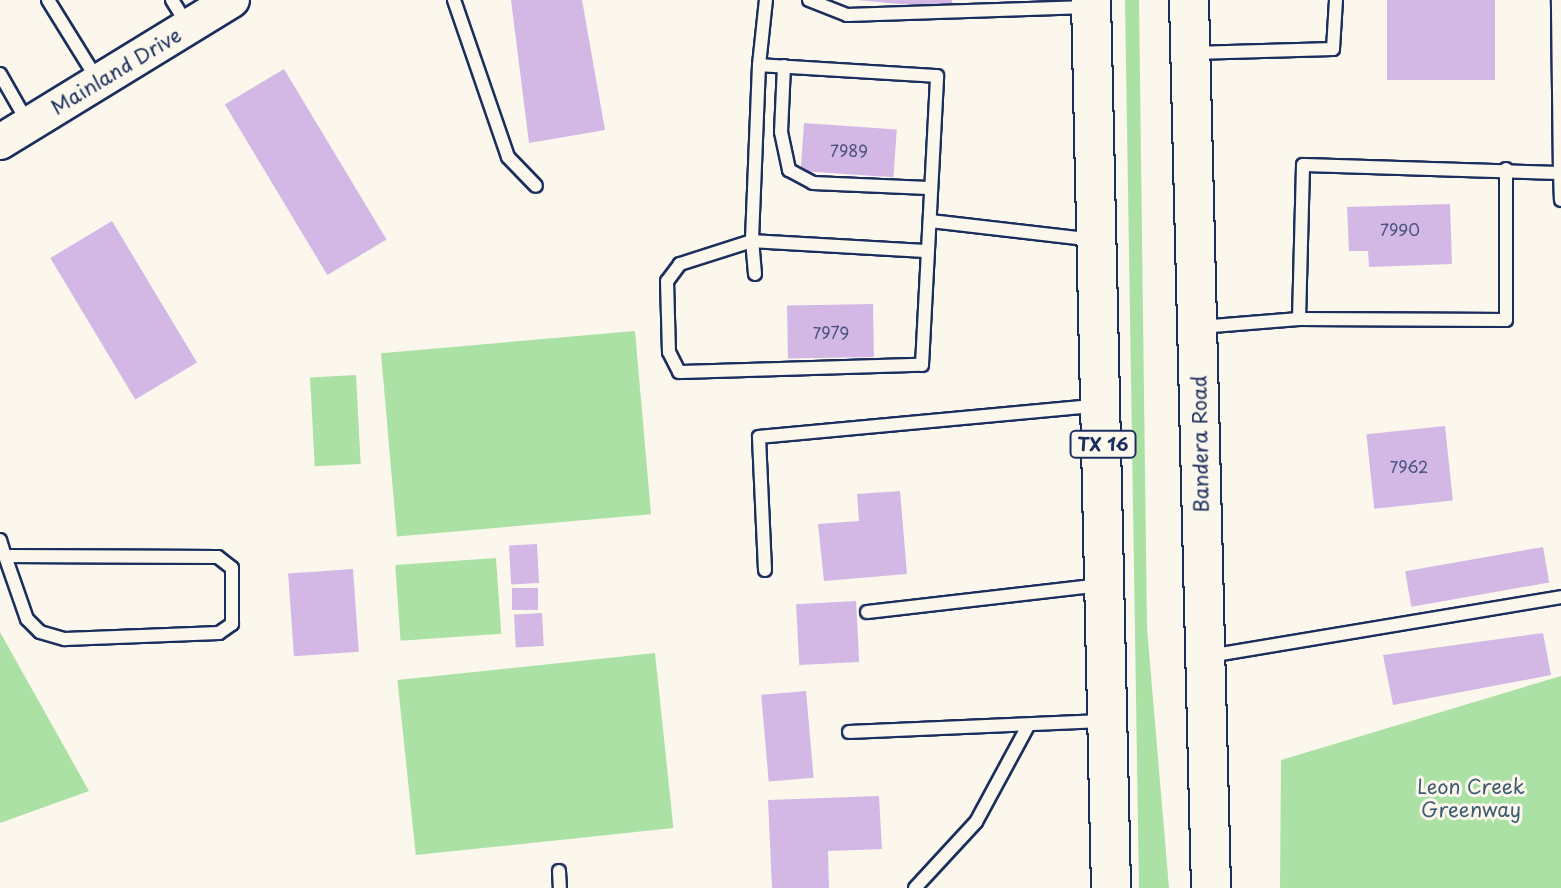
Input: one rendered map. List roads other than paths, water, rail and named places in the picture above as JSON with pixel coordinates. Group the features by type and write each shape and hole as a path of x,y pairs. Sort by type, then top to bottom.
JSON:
{"main road":[{"name":"Mainland Drive","path":"0,142 98,82 180,13 232,0"},
{"name":"Bandera Road","path":"1189,0 1211,888"},
{"name":"TX 16","path":"1091,3 1107,585 1111,888"}],"lane":[{"path":"48,0 98,82"},
{"path":"454,0 508,157 536,186"},
{"path":"755,274 752,241 759,65 766,0"},
{"path":"809,0 847,15 969,15 1091,3"},
{"path":"969,0 969,15"},
{"path":"1190,53 1333,49 1336,0"},
{"path":"1558,0 1561,200"},
{"path":"759,65 937,76 928,188 930,221 922,365 679,372 669,352 667,281 692,255 752,241 928,251"},
{"path":"784,66 781,132 789,170 813,183 928,188"},
{"path":"0,74 29,124"},
{"path":"1299,319 1303,165 1560,173"},
{"path":"1197,327 1299,319 1506,320 1506,169"},
{"path":"930,221 1097,241"},
{"path":"765,570 759,437 1102,405"},
{"path":"0,540 5,556 27,619 40,632 65,639 219,633 232,624 232,568 218,557 5,556"},
{"path":"867,612 1107,585"},
{"path":"1206,656 1561,597"},
{"path":"849,732 1109,720"},
{"path":"915,888 976,822 1028,726"},
{"path":"559,871 560,888"}],"park label":[{"name":"Leon Creek Greenway","path":"1471,798"}]}
